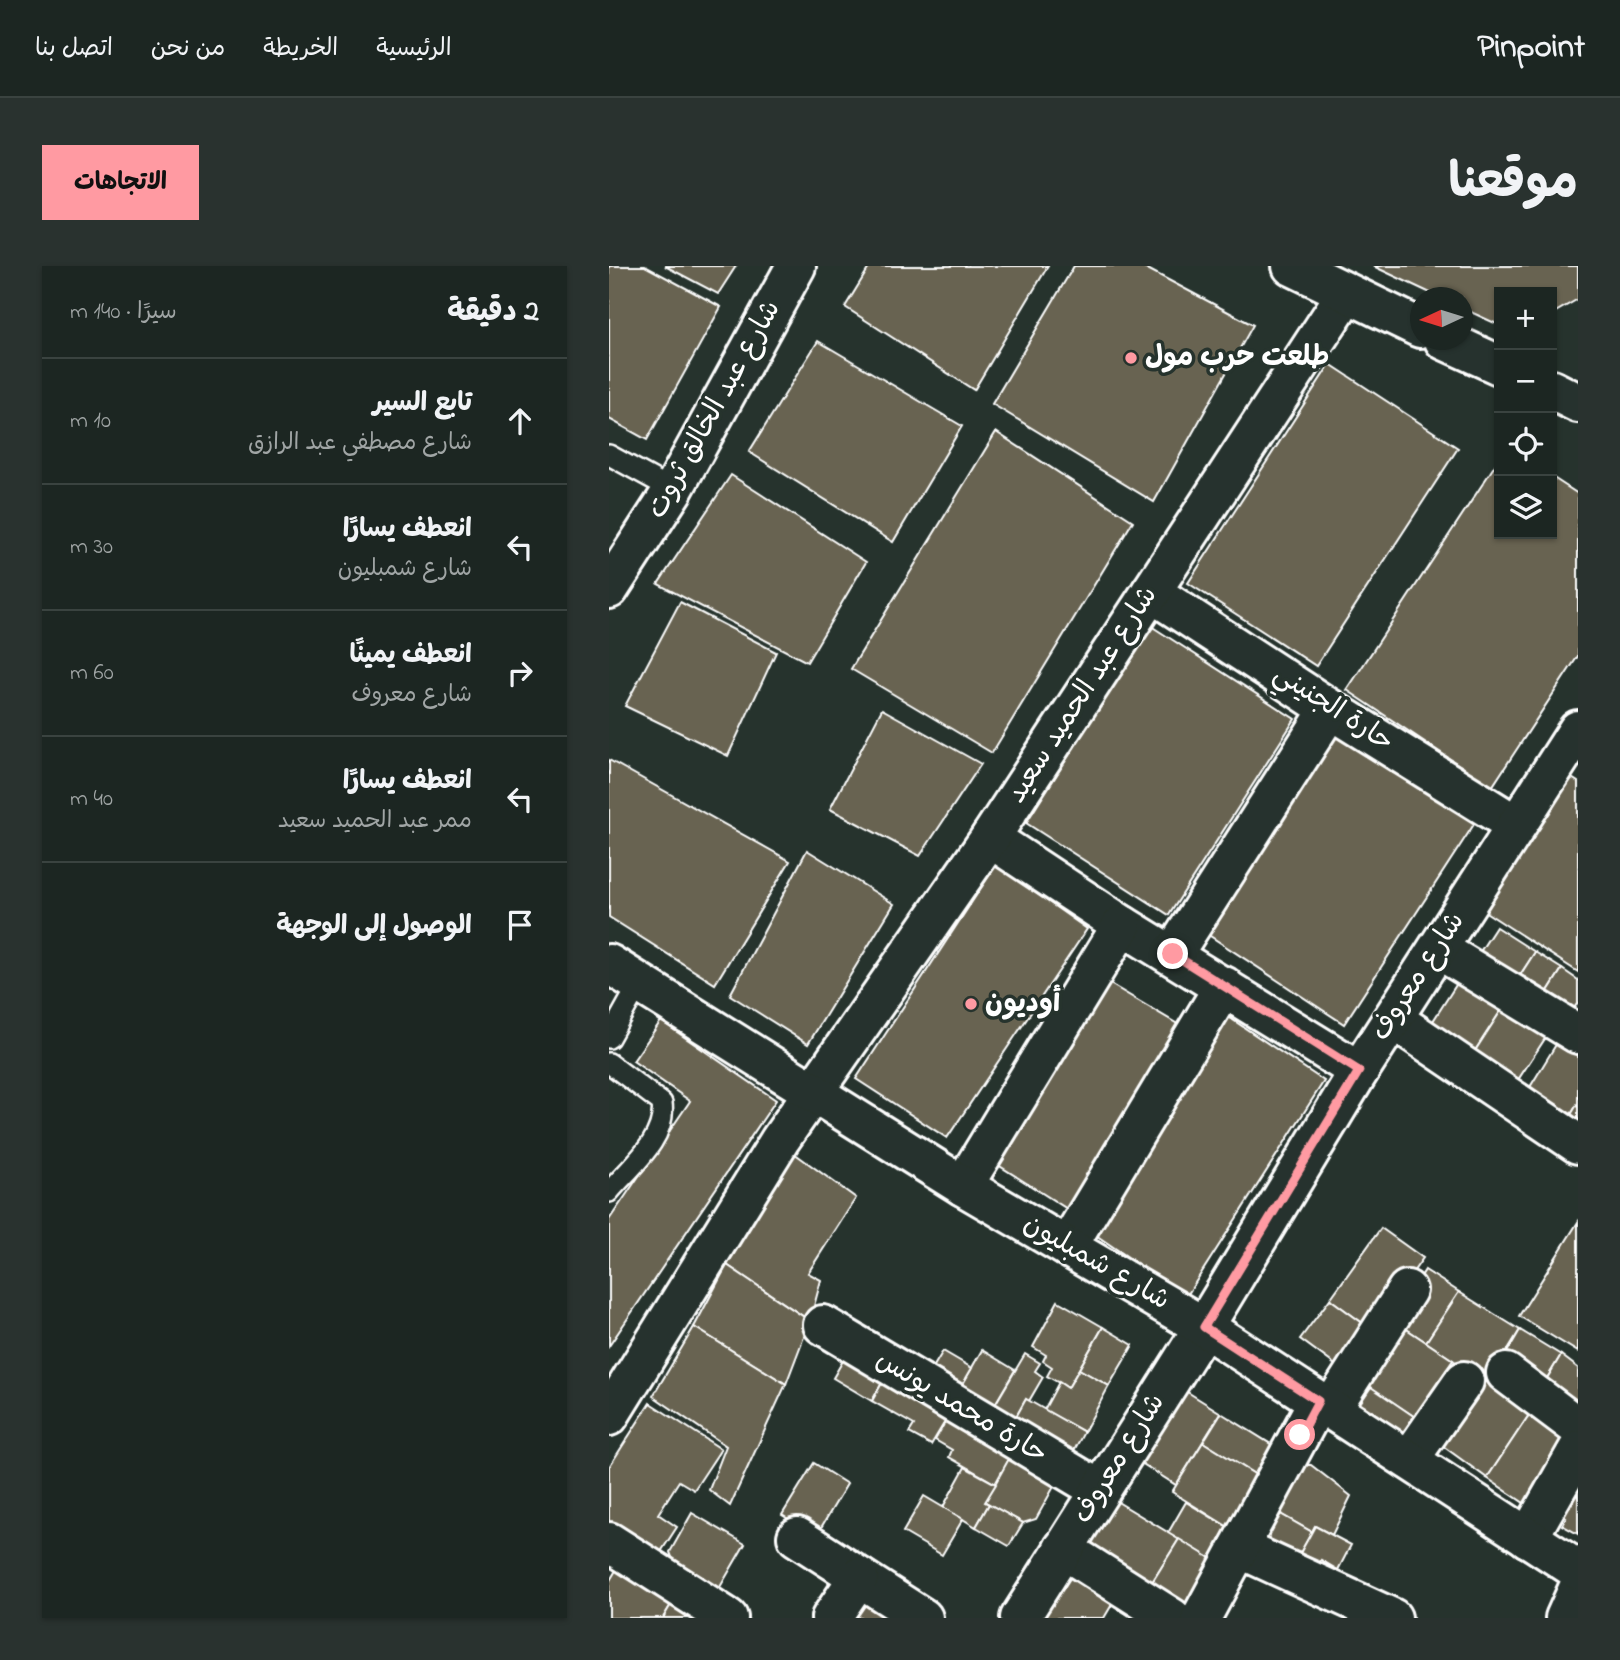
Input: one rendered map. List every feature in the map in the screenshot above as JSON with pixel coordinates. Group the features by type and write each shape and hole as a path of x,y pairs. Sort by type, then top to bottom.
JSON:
{"street":[{"name":"شارع عبد الخالق ثروت","path":"609,589 673,490 796,266"},
{"path":"1292,266 1410,323"},
{"name":"شارع عبد الحميد سعيد","path":"609,1416 773,1152 990,838 1346,293"},
{"path":"1466,350 1494,363"},
{"name":"حارة الجنيني","path":"1151,592 1330,709 1516,825"},
{"path":"1173,954 1330,709"},
{"name":"شارع معروف","path":"1020,1618 1204,1327 1359,1071 1578,730"},
{"path":"990,838 1122,925 1359,1071"},
{"path":"963,1186 1122,925"},
{"path":"1438,949 1578,1034"},
{"name":"شارع شمبليون","path":"624,974 963,1186 1204,1327 1578,1570"},
{"path":"1067,1247 1224,986"},
{"path":"1393,1019 1578,1144"},
{"path":"1201,1618 1239,1548 1325,1405 1407,1290"},
{"name":"حارة محمد يونس","path":"823,1325 1100,1490"},
{"path":"1506,1373 1578,1427"},
{"path":"1409,1460 1464,1381"},
{"path":"1528,1538 1578,1450"},
{"path":"797,1537 923,1618"},
{"path":"609,1542 728,1618"},
{"path":"1239,1548 1392,1618"},
{"path":"1063,1549 1172,1618"},
{"path":"831,1618 859,1577"},
{"path":"1565,1618 1578,1589"}],"lane":[{"path":"609,455 673,490"},
{"path":"609,1038 624,974"},
{"path":"609,1063 663,1103 664,1114 657,1136 609,1192"}],"building":[{"path":"609,266 645,266 721,307 647,440 609,419"},
{"path":"665,266 736,266 718,294"},
{"path":"870,266 1048,266 974,390 845,307"},
{"path":"1074,266 1142,266 1253,325 1154,502 992,404"},
{"path":"1373,266 1578,266 1578,299 1557,311 1557,287 1494,287 1494,323 1473,313 1473,287 1418,287"},
{"path":"818,341 962,426 893,542 749,452"},
{"path":"1330,364 1458,448 1316,666 1188,583"},
{"path":"996,432 1133,521 992,753 851,669"},
{"path":"1494,467 1494,539 1557,539 1557,480 1578,494 1578,656 1492,787 1347,690"},
{"path":"731,475 866,562 807,662 658,584"},
{"path":"680,602 776,652 728,756 625,706"},
{"path":"1151,626 1295,719 1169,915 1026,823"},
{"path":"882,709 981,764 920,856 830,809"},
{"path":"1343,725 1480,815 1344,1024 1207,934"},
{"path":"609,760 790,861 715,984 609,917"},
{"path":"1567,775 1578,782 1578,972 1481,909"},
{"path":"807,850 894,904 808,1044 730,995"},
{"name":"أوديون","path":"996,865 1087,929 947,1138 856,1079"},
{"path":"1496,927 1535,952 1513,986 1474,961"},
{"path":"1535,952 1562,969 1540,1004 1513,986"},
{"path":"1562,969 1578,980 1578,1002 1567,1020 1540,1004"},
{"path":"1463,974 1506,1003 1469,1060 1426,1032"},
{"path":"1105,981 1186,1029 1072,1212 987,1158"},
{"path":"1506,1003 1550,1031 1512,1089 1469,1060"},
{"path":"1224,1014 1324,1081 1186,1297 1090,1231"},
{"path":"661,1021 776,1100 609,1346 609,1220 690,1101 633,1061"},
{"path":"1563,1033 1578,1042 1578,1103 1569,1118 1527,1092"},
{"path":"1578,1103 1578,1123 1569,1118"},
{"path":"794,1153 856,1198 808,1273 821,1280 810,1321 727,1265"},
{"path":"1578,1222 1578,1352 1519,1316"},
{"path":"1381,1228 1423,1258 1372,1330 1330,1299"},
{"path":"727,1265 810,1321 786,1384 694,1327"},
{"path":"1425,1270 1459,1292 1426,1342 1393,1320"},
{"path":"1459,1292 1520,1330 1487,1383 1426,1342"},
{"path":"1330,1299 1372,1330 1342,1370 1300,1339"},
{"path":"1058,1301 1103,1327 1068,1388 1047,1376 1052,1367 1043,1361 1046,1355 1033,1347"},
{"path":"1393,1320 1453,1360 1415,1417 1355,1377"},
{"path":"694,1327 786,1384 730,1506 709,1490 726,1446 653,1396"},
{"path":"1103,1327 1133,1345 1109,1386 1079,1369"},
{"path":"1520,1330 1561,1355 1540,1390 1499,1366"},
{"path":"849,1350 888,1372 872,1401 833,1378"},
{"path":"982,1350 1015,1370 987,1418 954,1399"},
{"path":"943,1351 972,1368 954,1399 925,1381"},
{"path":"1025,1354 1040,1363 1035,1371 1043,1377 1029,1401 1026,1399 1008,1431 987,1418"},
{"path":"1561,1355 1578,1368 1578,1420 1540,1390"},
{"path":"1079,1369 1109,1386 1084,1432 1044,1410 1059,1382 1068,1388"},
{"path":"888,1372 952,1410 931,1445 909,1433 914,1425 872,1401"},
{"path":"1482,1379 1531,1412 1487,1478 1436,1441"},
{"path":"1371,1387 1415,1417 1393,1448 1350,1418"},
{"path":"1181,1388 1221,1413 1176,1485 1127,1454"},
{"path":"1026,1399 1084,1432 1069,1460 1008,1431"},
{"path":"650,1403 721,1449 694,1490 679,1481 658,1514 677,1527 653,1564 609,1535 609,1467"},
{"path":"952,1410 1016,1446 996,1484 949,1457 952,1450 935,1440"},
{"path":"1531,1412 1571,1440 1527,1505 1487,1478"},
{"path":"1221,1413 1282,1451 1264,1480 1203,1442"},
{"path":"1203,1442 1264,1480 1233,1530 1172,1492"},
{"path":"1016,1446 1062,1472 1036,1519 1023,1523 985,1502"},
{"path":"814,1463 847,1484 816,1536 782,1515"},
{"path":"1290,1465 1311,1465 1351,1496 1332,1535 1315,1526 1312,1532 1268,1507"},
{"path":"965,1467 996,1484 985,1502 989,1504 976,1527 943,1507"},
{"path":"1578,1470 1578,1534 1562,1525 1566,1518 1550,1509"},
{"path":"924,1496 963,1519 942,1555 903,1532"},
{"path":"1116,1501 1179,1539 1146,1592 1084,1553"},
{"path":"1186,1502 1241,1535 1223,1566 1168,1533"},
{"path":"989,1504 1023,1523 1009,1546 976,1527"},
{"path":"1268,1507 1312,1532 1291,1569 1248,1545"},
{"path":"692,1513 745,1544 716,1594 678,1573 670,1552"},
{"path":"1315,1526 1351,1545 1338,1570 1321,1560 1313,1575 1294,1564"},
{"path":"1179,1539 1223,1566 1192,1618 1146,1592"},
{"path":"618,1567 672,1603 663,1618 609,1618 609,1582"},
{"path":"1069,1567 1117,1596 1104,1618 1040,1618"},
{"path":"868,1588 912,1618 848,1618"},
{"path":"672,1603 697,1618 663,1618"}],"place":[{"name":"طلعت حرب مول","path":"1131,358"},
{"name":"أوديون","path":"971,1004"}],"route":[{"path":"1173,954 1359,1071 1204,1327 1318,1401 1300,1435"}]}
